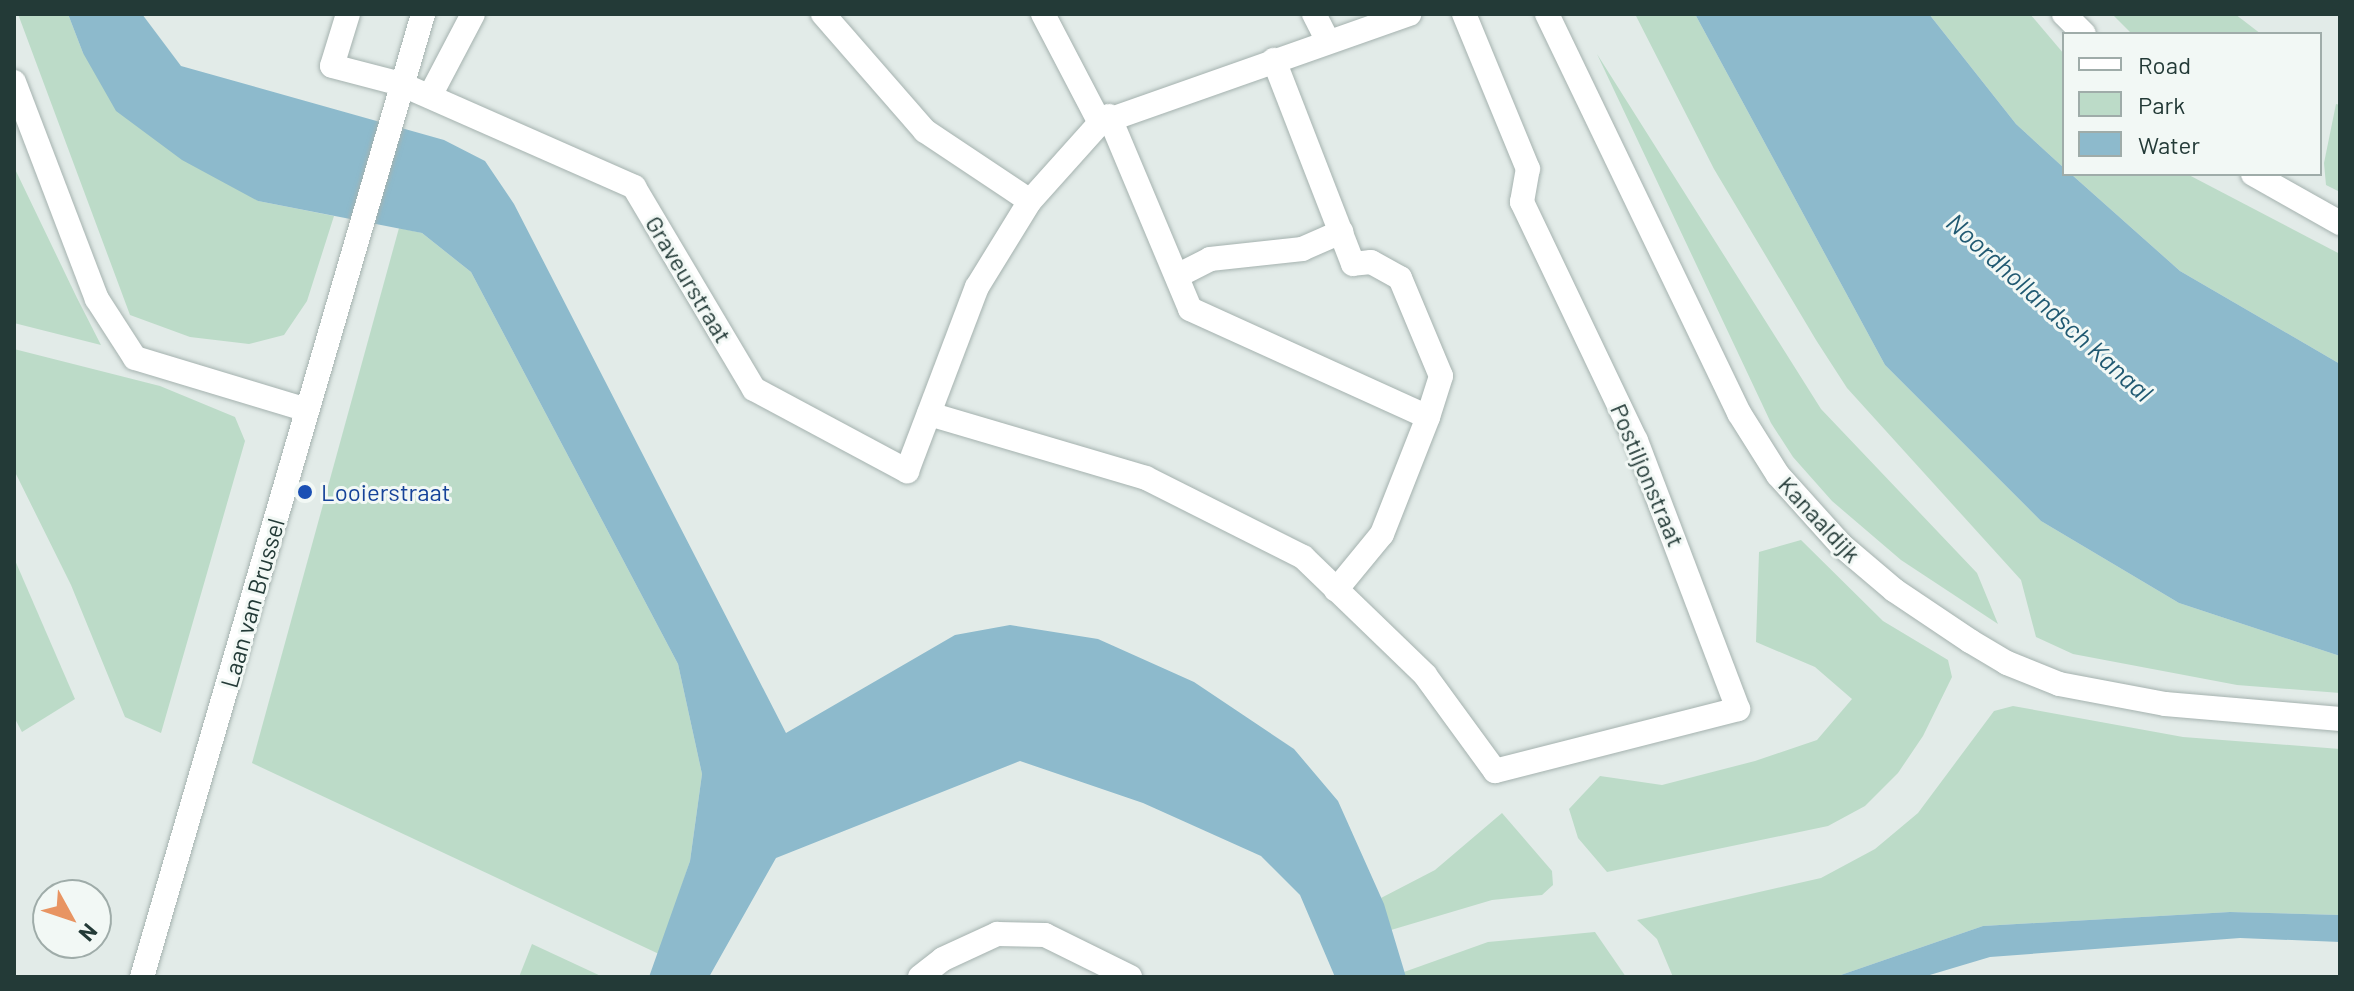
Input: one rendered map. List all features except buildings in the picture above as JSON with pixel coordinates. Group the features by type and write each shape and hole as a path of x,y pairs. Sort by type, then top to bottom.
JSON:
{"street":[{"path":"348,14 332,66 401,84 423,14"},
{"path":"431,94 473,14"},
{"path":"823,14 925,131 1030,201"},
{"path":"1043,14 1104,119 1190,309 1428,417"},
{"path":"1314,14 1328,41"},
{"path":"1104,119 1409,14"},
{"name":"Postiljonstraat","path":"1336,590 1425,675 1495,771 1738,709 1636,441 1522,202 1528,169 1464,14"},
{"name":"Kanaaldijk","path":"1547,14 1739,413 1796,499 1852,555 1970,641 2059,684 2165,704 2340,719"},
{"path":"2064,14 2082,32"},
{"path":"929,414 1146,478 1303,557 1336,590 1382,534 1441,376 1400,278 1371,262 1353,264 1274,60"},
{"path":"14,82 97,299 135,358 304,409"},
{"name":"Graveurstraat","path":"401,84 431,94 634,187 754,389 907,471 977,287 1030,201 1104,119"},
{"name":"Laan van Brussel","path":"142,977 304,409 401,84"},
{"path":"2257,176 2340,223"},
{"path":"1177,276 1210,259 1302,249 1341,232"},
{"path":"920,977 943,959 997,934 1045,935 1130,977"}],"green space":[{"path":"18,14 68,14 83,53 258,201 334,216 307,301 284,335 249,344 190,337 130,315"},
{"path":"1635,14 1695,14 1885,365 2041,521 2179,603 2340,656 2340,693 2237,685 2073,654 2036,637 2021,580 1847,388 1816,340 1714,169"},
{"path":"1929,14 2030,14 2062,52 2062,166 2016,124"},
{"path":"2112,14 2235,14 2258,32 2130,32"},
{"path":"1597,54 1821,409 1977,573 1998,624 1901,560 1832,501 1793,457 1771,423"},
{"path":"2336,104 2340,105 2340,192 2326,185 2324,163"},
{"path":"14,167 77,298 101,345 14,323"},
{"path":"2073,176 2191,176 2340,254 2340,364 2180,271"},
{"path":"399,228 422,233 471,272 678,664 702,774 690,861 659,954 252,763"},
{"path":"14,349 160,386 235,417 245,441 161,733 125,717 71,585 14,470"},
{"path":"1801,540 1883,621 1948,660 1952,677 1923,736 1898,773 1865,806 1828,826 1607,872 1578,838 1569,809 1600,776 1662,785 1755,761 1817,740 1852,699 1815,667 1756,642 1759,552"},
{"path":"14,558 75,699 22,732 14,717"},
{"path":"2013,706 2183,737 2340,749 2340,915 2230,912 1983,926 1835,977 1673,977 1657,939 1637,920 1821,878 1875,849 1918,813 1994,711"},
{"path":"1502,813 1552,871 1553,885 1542,895 1492,900 1391,930 1381,898 1435,870"},
{"path":"1595,932 1626,977 1406,977 1404,972 1488,942"},
{"path":"532,944 603,977 519,977"}],"water":[{"path":"68,14 142,14 181,66 444,140 485,161 514,204 786,733 955,635 1010,625 1098,639 1194,682 1294,749 1338,801 1384,904 1406,977 1335,977 1300,895 1261,856 1143,803 1020,761 776,858 709,977 649,977 690,861 702,774 678,664 471,272 422,233 258,201 182,160 116,111 83,53"},
{"name":"Noordhollandsch Kanaal","path":"1695,14 1929,14 2016,124 2062,166 2062,176 2073,176 2180,271 2340,364 2340,656 2179,603 2041,521 1885,365"},
{"path":"2230,912 2340,915 2340,942 2240,938 1990,957 1923,977 1835,977 1983,926"}],"place":[{"name":"Looierstraat","path":"305,492"}]}
